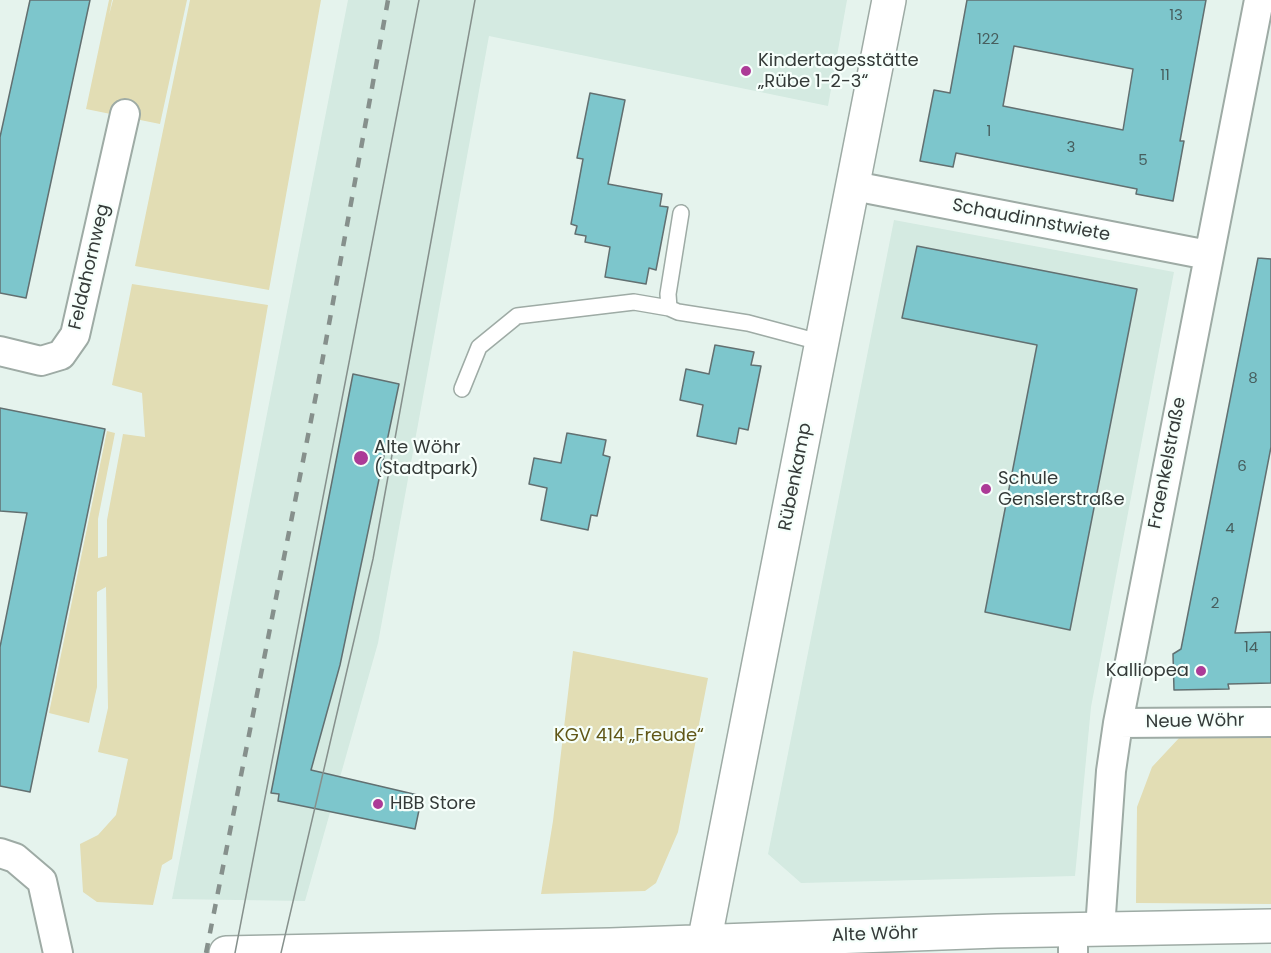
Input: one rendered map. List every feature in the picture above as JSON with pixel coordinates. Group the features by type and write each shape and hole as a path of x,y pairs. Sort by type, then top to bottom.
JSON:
{"street":[{"name":"Rübenkamp","path":"704,947 855,186 889,0"},
{"name":"Fraenkelstraße","path":"1082,937 1118,723 1259,0"},
{"name":"Feldahornweg","path":"0,351 40,361 61,355 75,334 125,114"},
{"name":"Schaudinnstwiete","path":"855,186 1208,255"},
{"name":"Neue Wöhr","path":"1118,723 1271,722"},
{"path":"0,853 15,858 42,880 58,953"},
{"name":"Alte Wöhr","path":"226,953 704,947 1082,937 1271,926"}],"lane":[{"path":"669,308 668,294 681,213"},
{"path":"462,389 479,347 517,316 634,302 669,308 678,312 748,323 823,343"}],"shaded area":[{"path":"348,0 847,0 828,106 489,36 378,643 305,901 172,899"},
{"name":"Schule Genslerstraße","path":"894,220 1174,272 1091,707 1075,876 801,883 768,854"}],"green space":[{"path":"109,0 112,0 109,15 113,0 187,0 160,124 86,109"},
{"path":"190,0 321,0 269,290 135,266"},
{"path":"132,284 268,305 172,859 162,865 153,905 97,902 83,892 80,844 98,835 116,815 128,759 98,752 108,708 106,587 97,592 97,687 89,723 49,713 107,431 115,433 98,519 98,558 107,556 107,520 123,434 145,437 142,393 112,385"},
{"name":"KGV 414 „Freude“","path":"573,651 708,678 678,832 656,883 645,891 541,894 553,821"},
{"path":"1271,735 1271,904 1136,903 1137,807 1152,767 1180,737"}],"building":[{"path":"30,0 90,0 26,298 0,293 0,137"},
{"path":"967,0 1206,0 1180,141 1184,141 1173,201 1136,194 1137,189 956,153 953,167 920,161 934,90 950,93","holes":["1014,46 1133,69 1123,130 1003,106"]},
{"path":"590,93 625,100 608,184 662,194 660,206 668,207 656,270 649,268 646,284 605,277 610,247 585,242 586,236 575,234 577,226 571,224 583,159 577,158"},
{"path":"917,246 1137,289 1070,630 985,612 1037,345 902,318"},
{"path":"1258,258 1271,259 1271,447 1235,633 1271,632 1271,683 1228,684 1229,689 1174,690 1173,654 1181,649"},
{"path":"715,345 754,352 751,365 761,366 748,430 739,428 736,444 697,436 703,405 680,400 686,369 709,374"},
{"path":"353,374 399,384 340,665 311,770 422,796 415,829 278,801 279,794 271,793"},
{"path":"0,408 105,429 30,792 0,786 0,647 27,513 0,511"},
{"path":"567,433 606,440 603,455 610,457 597,516 591,515 588,530 541,520 547,488 529,484 534,458 561,463"}],"tram line":[{"path":"235,953 419,0"},
{"path":"281,953 373,559 475,0"}],"railway":[{"path":"206,953 317,390 388,0"}],"place":[{"name":"Kindertagesstätte „Rübe 1-2-3“","path":"746,71"},
{"name":"Alte Wöhr (Stadtpark)","path":"361,458"},
{"name":"Schule Genslerstraße","path":"986,489"},
{"name":"Kalliopea","path":"1201,671"},
{"name":"HBB Store","path":"378,804"}]}
